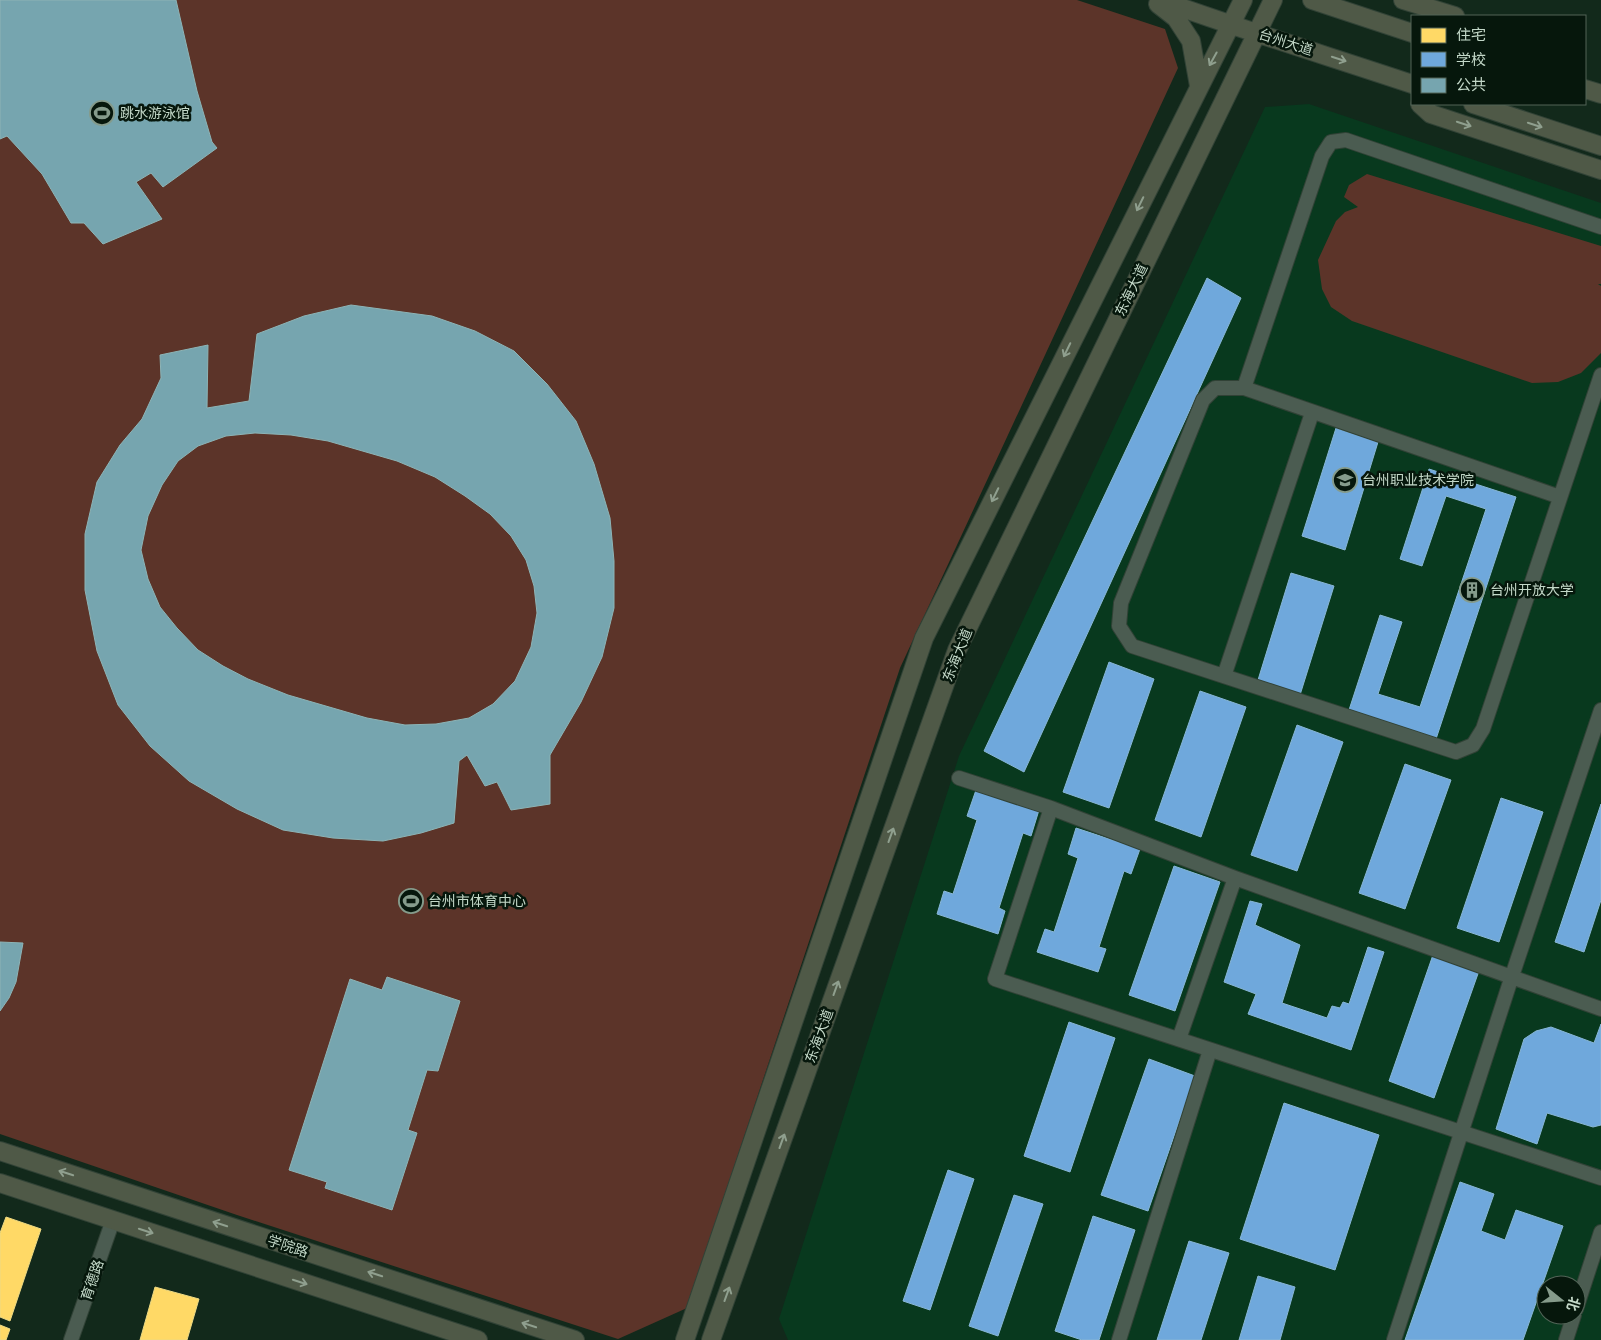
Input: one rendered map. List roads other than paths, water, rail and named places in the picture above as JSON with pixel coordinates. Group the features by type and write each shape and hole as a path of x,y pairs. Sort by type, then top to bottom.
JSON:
{"main road":[{"path":"1154,0 1176,18 1191,41 1199,86"},
{"name":"台州大道","path":"1160,0 1231,26 1259,33 1411,84"},
{"name":"东海大道","path":"685,1340 924,638 1243,0"},
{"name":"东海大道","path":"710,1340 957,650 1204,139 1259,33 1273,0"},
{"path":"1312,0 1411,33"},
{"path":"1403,0 1452,15"},
{"path":"1389,76 1411,96"},
{"path":"1586,89 1601,94"},
{"path":"1421,105 1431,114 1601,170"},
{"path":"1475,105 1601,146"},
{"name":"学院路","path":"0,1151 575,1340"},
{"path":"0,1183 478,1340"}],"street":[{"path":"1244,388 1322,156 1331,142 1346,140 1601,227"},
{"path":"1560,498 1244,388 1215,388 1203,400 1121,603 1119,626 1132,646 1456,752 1473,745 1483,729 1560,498 1601,375"},
{"path":"1224,676 1312,412"},
{"path":"1394,1340 1512,976 1601,710"},
{"path":"959,778 1051,808 1234,878 1601,1009"},
{"path":"1051,808 995,979 1601,1178"},
{"path":"1179,1039 1234,878"},
{"path":"1119,1340 1210,1050"},
{"name":"育德路","path":"71,1340 112,1220"},
{"path":"1586,1278 1601,1232"},
{"path":"1566,1340 1571,1325"}],"place":[{"name":"跳水游泳馆","path":"102,113"},
{"name":"台州职业技术学院","path":"1345,480"},
{"name":"台州开放大学","path":"1472,590"},
{"name":"台州市体育中心","path":"411,901"}]}
